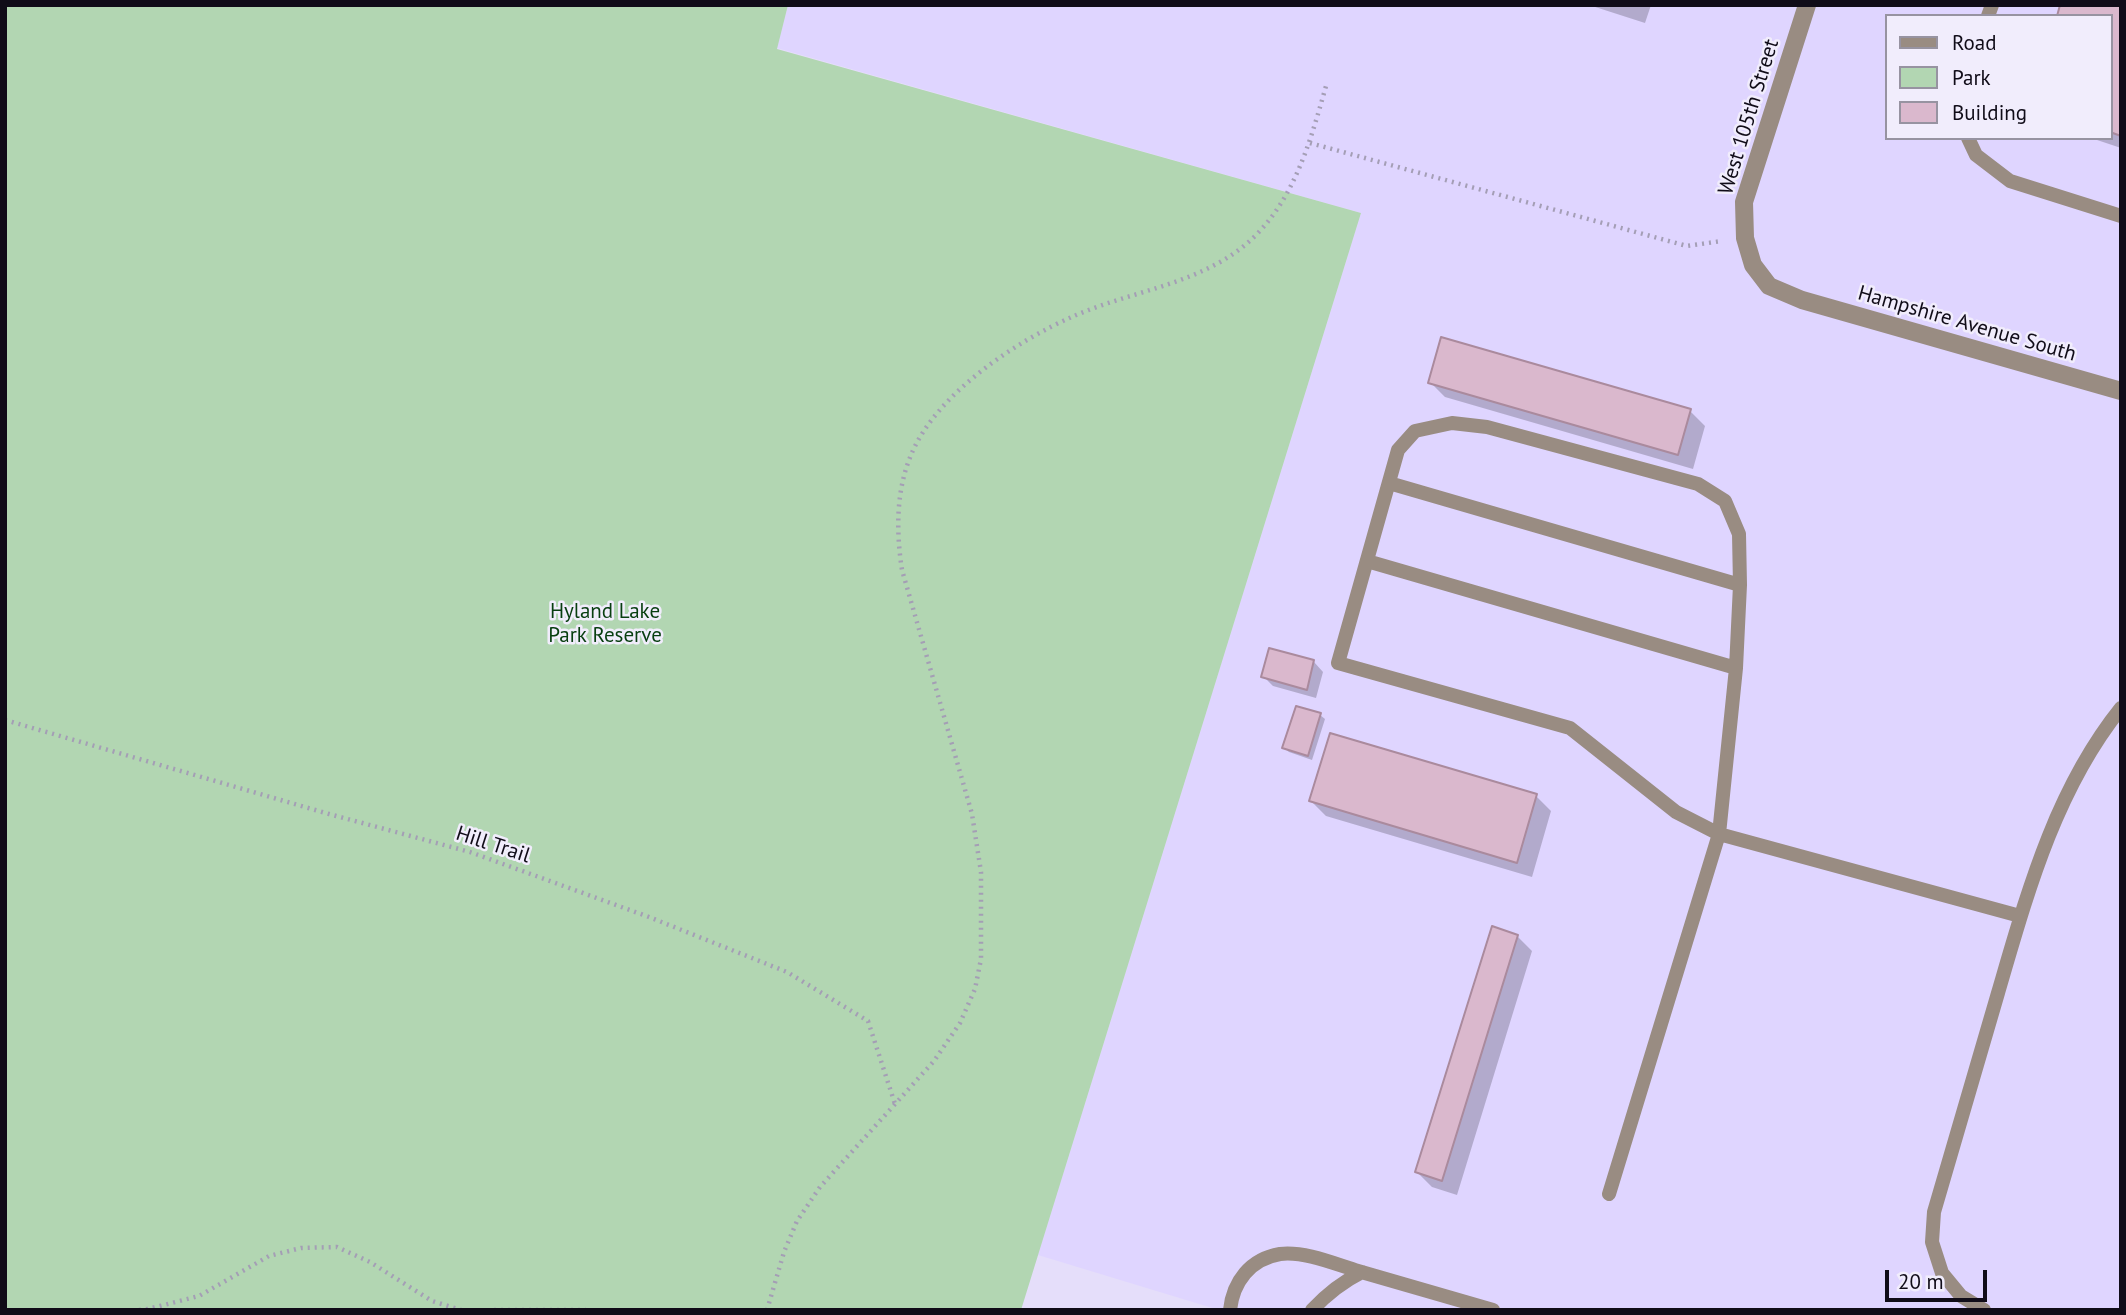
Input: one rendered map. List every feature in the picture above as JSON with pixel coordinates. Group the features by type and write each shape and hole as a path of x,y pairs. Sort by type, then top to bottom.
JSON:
{"street":[{"name":"West 105th Street","path":"1802,300 1769,286 1753,265 1745,238 1744,202 1807,5"},
{"name":"Hampshire Avenue South","path":"1802,300 2121,391"}],"lane":[{"path":"1969,140 1976,155 2010,181 2121,216"},
{"path":"1609,1194 1719,834 1736,668 1740,534 1725,501 1698,484 1488,427 1452,423 1415,431 1398,450 1338,663 1570,729 1676,812 1719,834 2020,916"},
{"path":"1389,483 1740,585"},
{"path":"1367,561 1736,668"},
{"path":"1984,1310 1961,1296 1942,1273 1931,1242 1934,1212 2020,916 2044,846 2077,771 2121,708"},
{"path":"1230,1310 1232,1290 1243,1274 1260,1261 1280,1254 1312,1257 1493,1310"},
{"path":"1312,1310 1329,1291 1362,1272"}],"path":[{"path":"767,1310 784,1252 797,1221 820,1187 934,1060 960,1023 975,989 981,958 981,872 972,814 902,570 898,543 902,483 912,453 929,422 953,396 991,364 1035,335 1075,315 1221,263 1256,234 1284,199 1310,143 1326,86"},
{"path":"1310,143 1687,246 1698,244"},
{"name":"Hill Trail","path":"5,720 470,852 649,917 787,972 868,1021 895,1105"},
{"path":"139,1310 199,1296 269,1256 301,1248 337,1247 370,1262 432,1301 461,1310"},
{"path":"494,1310 586,1310"}],"shaded area":[{"path":"788,5 2121,5 2121,1310 1219,1310 1038,1255 1361,213 777,48"}],"green space":[{"name":"Hyland Lake Park Reserve","path":"5,5 788,5 777,49 1361,213 1021,1310 5,1310"}],"building":[{"path":"2060,5 2121,5 2121,136 2112,133 2112,14 2058,14"},
{"path":"1441,337 1691,409 1678,455 1428,383"},
{"path":"1269,648 1314,660 1307,690 1261,677"},
{"path":"1296,706 1321,713 1308,756 1282,748"},
{"path":"1330,733 1537,794 1517,863 1309,801"},
{"path":"1492,926 1518,935 1442,1181 1415,1172"}]}
